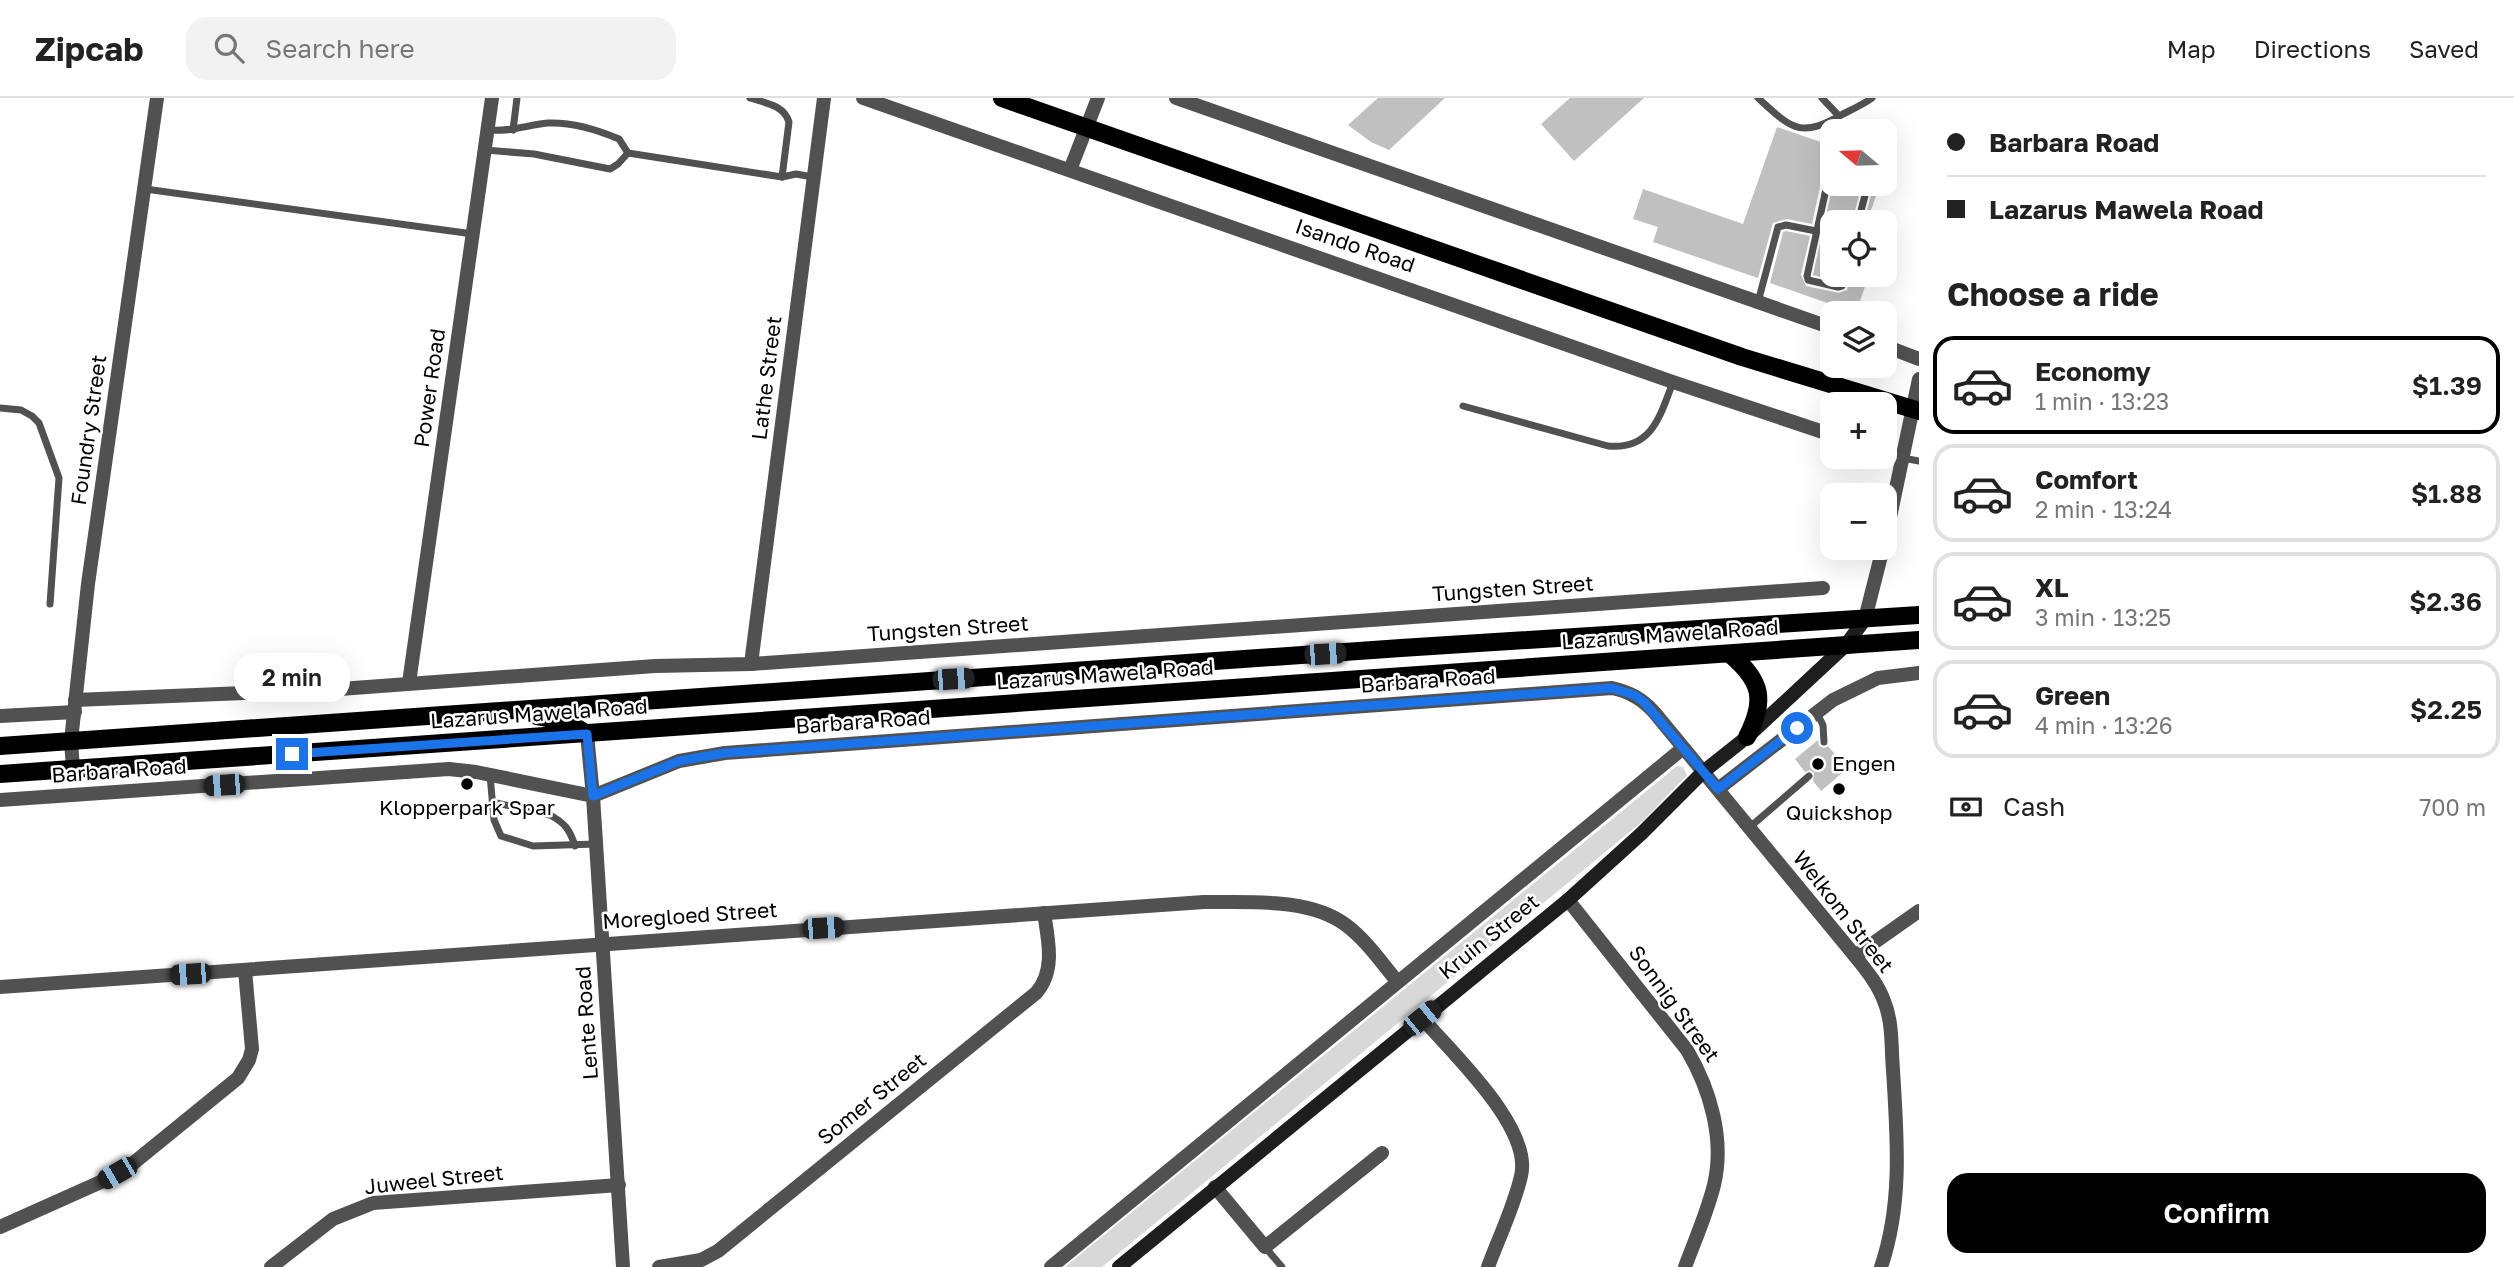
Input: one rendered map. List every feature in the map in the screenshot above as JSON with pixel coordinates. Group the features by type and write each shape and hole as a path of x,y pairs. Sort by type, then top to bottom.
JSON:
{"main road":[{"name":"Isando Road","path":"1002,98 1742,356 1915,410"},
{"name":"Lazarus Mawela Road","path":"0,746 1623,633 1919,615"},
{"name":"Kruin Street","path":"1119,1267 1568,900 1642,833 1703,772 1747,737 1846,645 1865,619"},
{"name":"Lazarus Mawela Road","path":"0,774 1919,640"},
{"path":"1730,654 1746,669 1759,692 1758,712 1747,737"},
{"path":"495,711 556,718 587,734"}],"street":[{"name":"Foundry Street","path":"73,768 71,741 89,584 157,98"},
{"name":"Power Road","path":"409,684 492,98"},
{"name":"Lathe Street","path":"751,664 824,98"},
{"name":"Isando Road","path":"863,98 1820,431"},
{"path":"1070,170 1098,98"},
{"path":"1176,98 1820,324"},
{"path":"1897,351 1919,359"},
{"path":"1897,483 1915,410 1919,379"},
{"path":"1897,456 1902,458"},
{"path":"1865,619 1880,560"},
{"name":"Tungsten Street","path":"0,716 75,706 655,666 751,664 1823,587"},
{"path":"1718,789 1833,700 1878,678 1919,673"},
{"name":"Barbara Road","path":"0,800 438,769 462,770 593,796 679,761 725,753 1612,688 1634,695 1644,702 1703,772"},
{"name":"Lente Road","path":"587,734 623,1267"},
{"name":"Kruin Street","path":"1051,1267 1682,749"},
{"name":"Welkom Street","path":"1703,772 1855,956 1885,1003 1890,1023 1898,1145 1891,1231 1881,1267"},
{"name":"Sonnig Street","path":"1568,900 1686,1050 1699,1070 1708,1095 1716,1135 1715,1178 1685,1267"},
{"name":"Moregloed Street","path":"0,987 1204,902 1301,907 1321,912 1349,927 1397,981"},
{"path":"1855,956 1919,911"},
{"name":"Somer Street","path":"659,1267 701,1260 718,1251 1036,993 1049,964 1044,913"},
{"path":"0,1227 103,1181 131,1164 238,1078 252,1049 245,970"},
{"path":"1422,1018 1501,1109 1516,1134 1522,1153 1521,1176 1488,1267"},
{"path":"1215,1188 1265,1247 1382,1153"},
{"name":"Juweel Street","path":"271,1267 333,1219 373,1203 619,1185"}],"lane":[{"path":"513,130 517,98"},
{"path":"750,98 780,109 788,117 782,177"},
{"path":"1758,98 1790,125 1799,128 1818,127 1872,98"},
{"path":"1822,98 1839,116"},
{"path":"1852,98 1859,105"},
{"path":"488,130 513,130 548,123 572,125 619,139 628,153 782,177 796,174 814,177"},
{"path":"485,150 534,153 610,169 628,153"},
{"path":"145,189 474,234"},
{"path":"1820,283 1808,280 1807,272 1824,196"},
{"path":"1758,303 1778,227 1786,225 1815,231"},
{"path":"1463,407 1608,446 1623,447 1636,444 1651,431 1673,382"},
{"path":"0,408 21,410 39,423 59,478 50,604"},
{"path":"1902,458 1919,461"},
{"path":"1817,713 1824,725 1824,742"},
{"path":"490,775 494,820 501,836 533,846 596,844"},
{"path":"1749,828 1809,776"},
{"path":"492,802 550,815 571,832 575,846"},
{"path":"1265,1247 1282,1267"}],"shaded area":[{"path":"1677,766 1683,767 1687,775 1643,821 1102,1267 1065,1267"}],"building":[{"path":"1378,98 1445,98 1389,150 1371,142 1348,125"},
{"path":"1570,98 1644,98 1574,161 1541,124"},
{"path":"1777,127 1820,142 1820,187 1812,224 1787,219 1773,223 1758,278 1653,242 1658,227 1633,219 1643,189 1743,224"},
{"path":"1830,196 1859,196 1855,210 1827,210"},
{"path":"1871,196 1876,196 1871,210 1867,210"},
{"path":"1783,232 1810,236 1801,275 1806,286 1839,293 1848,287 1865,287 1860,301 1822,301 1770,283"},
{"path":"1820,243 1820,277 1813,275"},
{"path":"1818,740 1819,746 1828,746 1847,769 1821,791 1813,781 1814,773 1810,770 1805,772 1795,759"}],"place":[{"name":"Engen","path":"1818,764"},
{"name":"Klopperpark Spar","path":"467,784"},
{"name":"Quickshop","path":"1839,789"}],"route":[{"path":"292,754 587,734 593,796 679,761 725,753 1612,688 1634,695 1644,702 1718,789 1797,728"}]}
